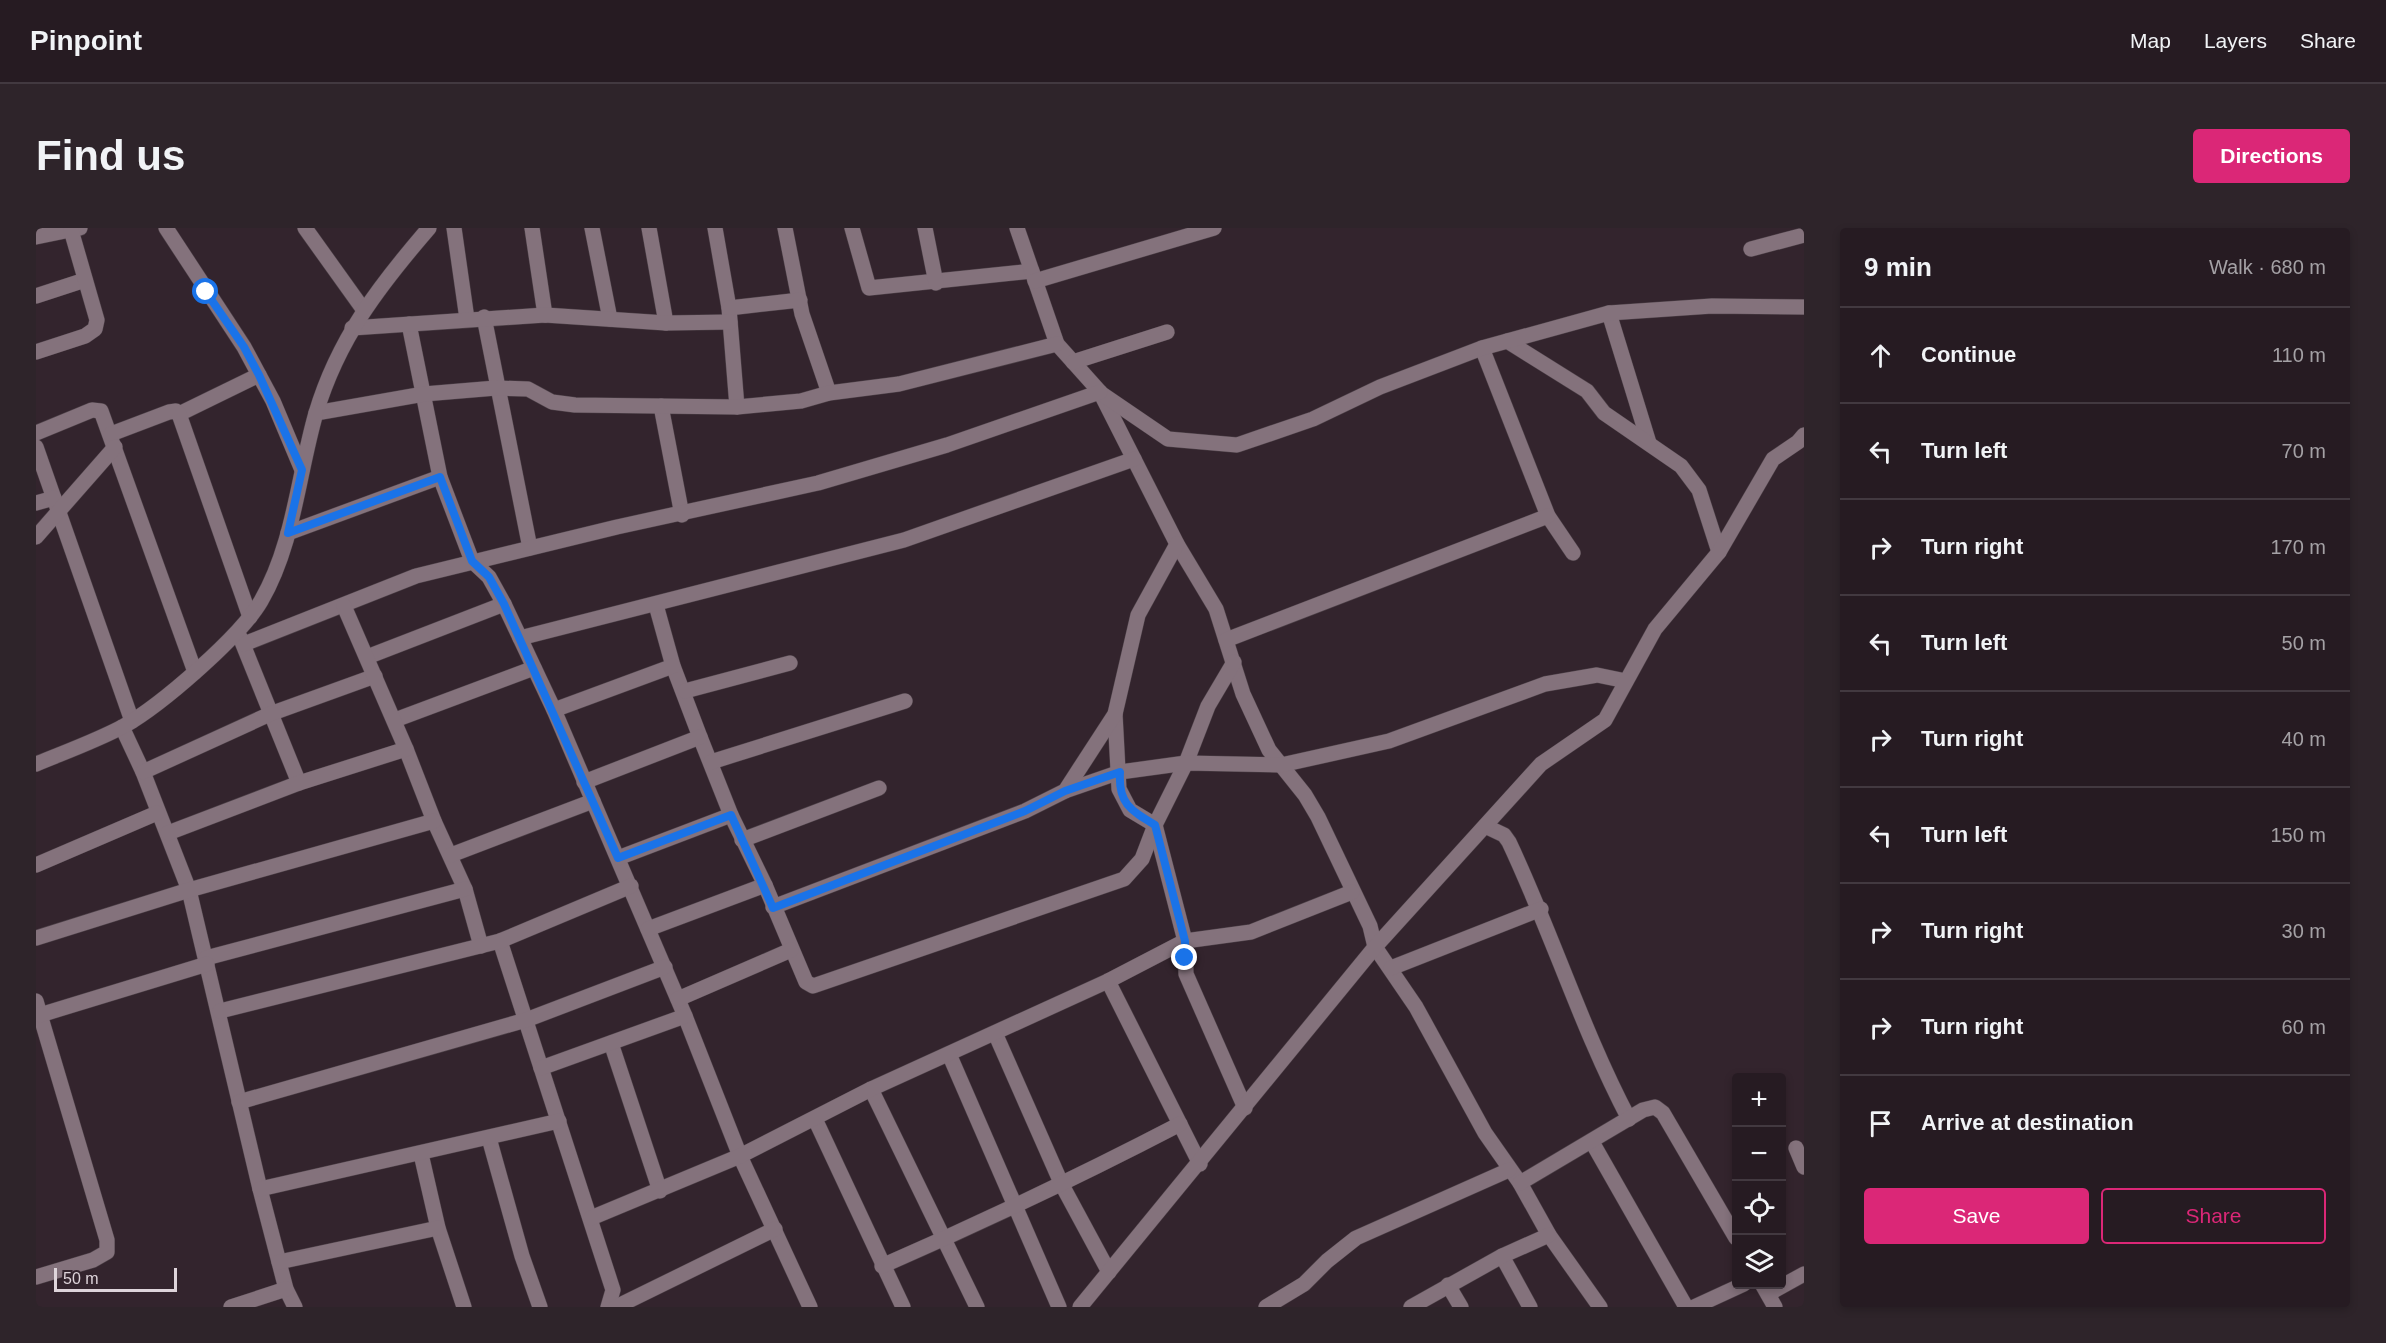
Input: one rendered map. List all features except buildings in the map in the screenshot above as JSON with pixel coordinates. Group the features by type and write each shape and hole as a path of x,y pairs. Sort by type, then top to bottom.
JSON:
{"street":[{"path":"166,228 259,375 302,470"},
{"path":"305,228 363,309"},
{"path":"299,783 240,638 250,617 262,600 288,533 316,413 335,358 363,309 429,228"},
{"path":"454,228 467,319"},
{"path":"532,228 545,315"},
{"path":"592,228 610,319"},
{"path":"649,228 666,323"},
{"path":"715,228 730,315 737,407"},
{"path":"785,228 800,300 829,393"},
{"path":"852,228 869,288 1034,276 1214,228"},
{"path":"925,228 936,283"},
{"path":"1017,228 1057,344 1100,392 1177,544 1216,609 1256,725 1269,750 1305,795 1318,817 1370,926 1375,947 1416,1007 1485,1133 1520,1183 1549,1235 1600,1307"},
{"path":"36,237 70,229 97,320 96,329 85,336 36,352"},
{"path":"1752,249 1804,235"},
{"path":"36,296 86,280"},
{"path":"352,328 484,317 545,315 666,323 730,315 800,300"},
{"path":"1100,392 1168,439 1237,445 1313,418 1380,387 1482,348 1609,313 1712,306 1804,307"},
{"path":"1609,313 1649,443"},
{"path":"484,317 496,388 530,548"},
{"path":"409,324 440,477 472,561 489,577 504,604 554,711 678,999 740,1156 810,1307"},
{"path":"1074,362 1167,332"},
{"path":"1507,341 1587,391 1604,413 1681,466 1699,490 1719,552"},
{"path":"316,413 424,394 496,388 528,389 552,402 575,405 737,407 801,401 829,393 899,384 1057,344"},
{"path":"1482,348 1548,516 1573,553"},
{"path":"179,414 259,375"},
{"path":"36,764 127,724 240,638 344,606 416,576 472,561 682,515 839,477 947,445 1100,392"},
{"path":"661,406 682,515"},
{"path":"36,433 92,410 101,411 195,672"},
{"path":"36,537 57,505 113,440 169,412 176,411 179,414 250,617"},
{"path":"1080,1307 1200,1164 1375,947 1541,764 1605,720 1655,629 1719,552 1773,459 1798,442 1804,435"},
{"path":"36,447 57,505 143,772 189,890 260,1189 286,1289 295,1307"},
{"path":"520,638 904,540 1134,459"},
{"path":"288,533 440,477"},
{"path":"36,503 57,505"},
{"path":"1226,640 1548,516"},
{"path":"1177,544 1138,615 1115,714 1120,772 1119,789 1130,810 1155,825 1185,941 1186,974 1245,1108"},
{"path":"367,657 504,604"},
{"path":"656,605 673,666 685,691 700,737 731,815 765,885 790,950 806,982 813,986 1124,879 1142,859 1155,825 1186,763 1208,706 1234,662"},
{"path":"344,606 395,720 434,821 465,889 481,946"},
{"path":"685,691 790,663"},
{"path":"554,711 673,666"},
{"path":"395,720 534,668"},
{"path":"773,908 1025,811 1065,791 1120,772 1186,763 1281,765 1389,741 1545,684 1597,675 1626,681"},
{"path":"143,772 270,714 375,676"},
{"path":"711,762 904,701"},
{"path":"1065,791 1115,714"},
{"path":"584,782 700,737"},
{"path":"168,833 299,783 406,749"},
{"path":"742,840 879,788"},
{"path":"451,855 593,801"},
{"path":"36,865 158,813"},
{"path":"618,858 731,815"},
{"path":"36,938 189,890 434,821"},
{"path":"1485,826 1504,835 1509,842 1541,909 1609,1083 1629,1119"},
{"path":"648,929 765,885"},
{"path":"219,1011 500,941 630,886"},
{"path":"36,1277 93,1260 107,1252 107,1240 38,1008 465,889"},
{"path":"591,1218 740,1156 871,1089 1108,981 1185,941 1251,932 1352,892"},
{"path":"1391,968 1541,909"},
{"path":"500,941 613,1290 608,1307"},
{"path":"678,999 790,950"},
{"path":"239,1102 526,1020 664,967"},
{"path":"1108,981 1200,1164"},
{"path":"541,1068 685,1016"},
{"path":"995,1033 1062,1185 1109,1272"},
{"path":"611,1043 660,1191"},
{"path":"949,1054 1059,1307"},
{"path":"871,1089 942,1240 977,1307"},
{"path":"1520,1183 1643,1110 1655,1107 1663,1113 1735,1235"},
{"path":"815,1119 903,1307"},
{"path":"260,1189 559,1121"},
{"path":"882,1266 942,1240 1014,1204 1062,1185 1180,1124"},
{"path":"489,1138 522,1256 540,1307"},
{"path":"1592,1142 1686,1307"},
{"path":"1796,1149 1804,1167"},
{"path":"421,1154 438,1228 460,1306"},
{"path":"1266,1307 1304,1284 1327,1261 1356,1238 1509,1170"},
{"path":"279,1262 438,1228"},
{"path":"616,1307 775,1228"},
{"path":"1412,1307 1502,1256 1549,1235"},
{"path":"1502,1256 1530,1307"},
{"path":"1768,1295 1804,1274"},
{"path":"1448,1285 1461,1307"},
{"path":"231,1307 286,1289"},
{"path":"1694,1307 1733,1289"}],"route":[{"path":"206,292 244,347 273,401 302,470 288,533 440,477 472,561 489,577 504,604 554,711 618,858 731,815 765,885 773,908 1025,811 1065,791 1120,772 1119,789 1130,810 1155,825 1185,941 1185,958"}]}
